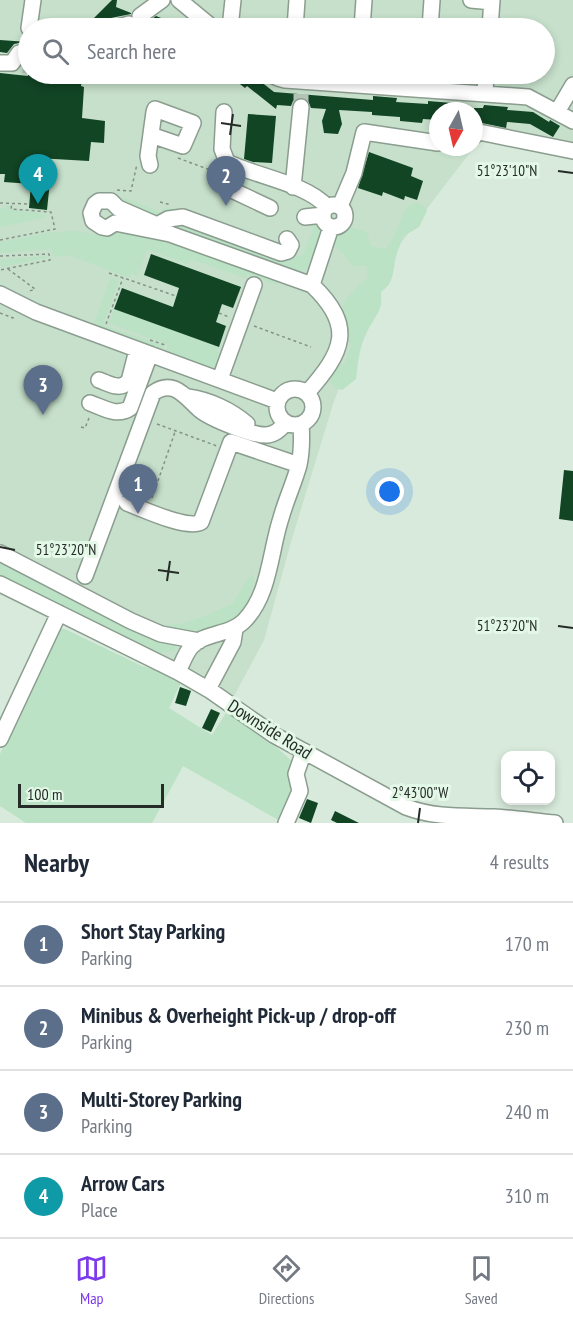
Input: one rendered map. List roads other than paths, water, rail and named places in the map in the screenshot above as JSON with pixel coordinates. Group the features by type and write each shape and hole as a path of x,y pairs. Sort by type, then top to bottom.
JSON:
{"street":[{"path":"29,18 33,0"},
{"path":"135,18 162,0"},
{"path":"178,0 200,18"},
{"path":"231,18 233,0"},
{"path":"296,18 297,0"},
{"path":"363,18 364,0"},
{"path":"431,18 432,0"},
{"path":"471,0 492,1 491,18"},
{"path":"0,63 12,63 18,52"},
{"path":"293,187 297,87 320,84"},
{"path":"392,84 425,89 528,97 573,121"},
{"path":"425,84 425,89"},
{"path":"485,84 485,93"},
{"path":"557,112 573,85"},
{"path":"224,112 222,149 227,162 293,187 322,201 330,213"},
{"path":"312,285 330,213 354,173 364,132 429,142"},
{"path":"483,133 573,151"},
{"path":"144,161 148,156 151,135"},
{"path":"232,185 270,208"},
{"path":"305,217 330,213"},
{"path":"117,216 163,230 312,285 327,299 337,319 340,337 338,352 331,366 307,393"},
{"path":"163,230 168,219 183,217 281,253 288,252 291,245 287,239"},
{"path":"220,380 254,285"},
{"path":"0,294 36,312 278,401"},
{"path":"99,380 121,387 126,385 144,352"},
{"path":"90,403 121,413 130,408 144,352"},
{"path":"85,576 153,393 168,387 196,401 207,414 248,429 276,433 294,423 310,417 313,407 307,393 298,388 288,390 278,401 279,416 294,423 302,443 299,465 280,519 264,587 250,615 235,629 199,641 192,646 178,672"},
{"path":"127,503 190,525 196,525 201,522 231,442 299,465"},
{"path":"0,553 130,621 161,634 199,641"},
{"name":"Downside Road","path":"0,585 178,672 208,689 274,735 406,807 425,814 445,817 512,818 555,823"},
{"path":"0,739 58,613"},
{"path":"208,689 233,642 235,629"},
{"path":"286,823 300,791 296,774 304,751"}],"tunnel":[{"path":"0,64 18,65"},
{"path":"301,94 301,107"}],"place":[{"name":"Arrow Cars","path":"38,204"},
{"name":"Minibus & Overheight Pick-up / drop-off","path":"226,206"},
{"name":"Multi-Storey Parking","path":"43,415"},
{"name":"Short Stay Parking","path":"138,514"}]}
